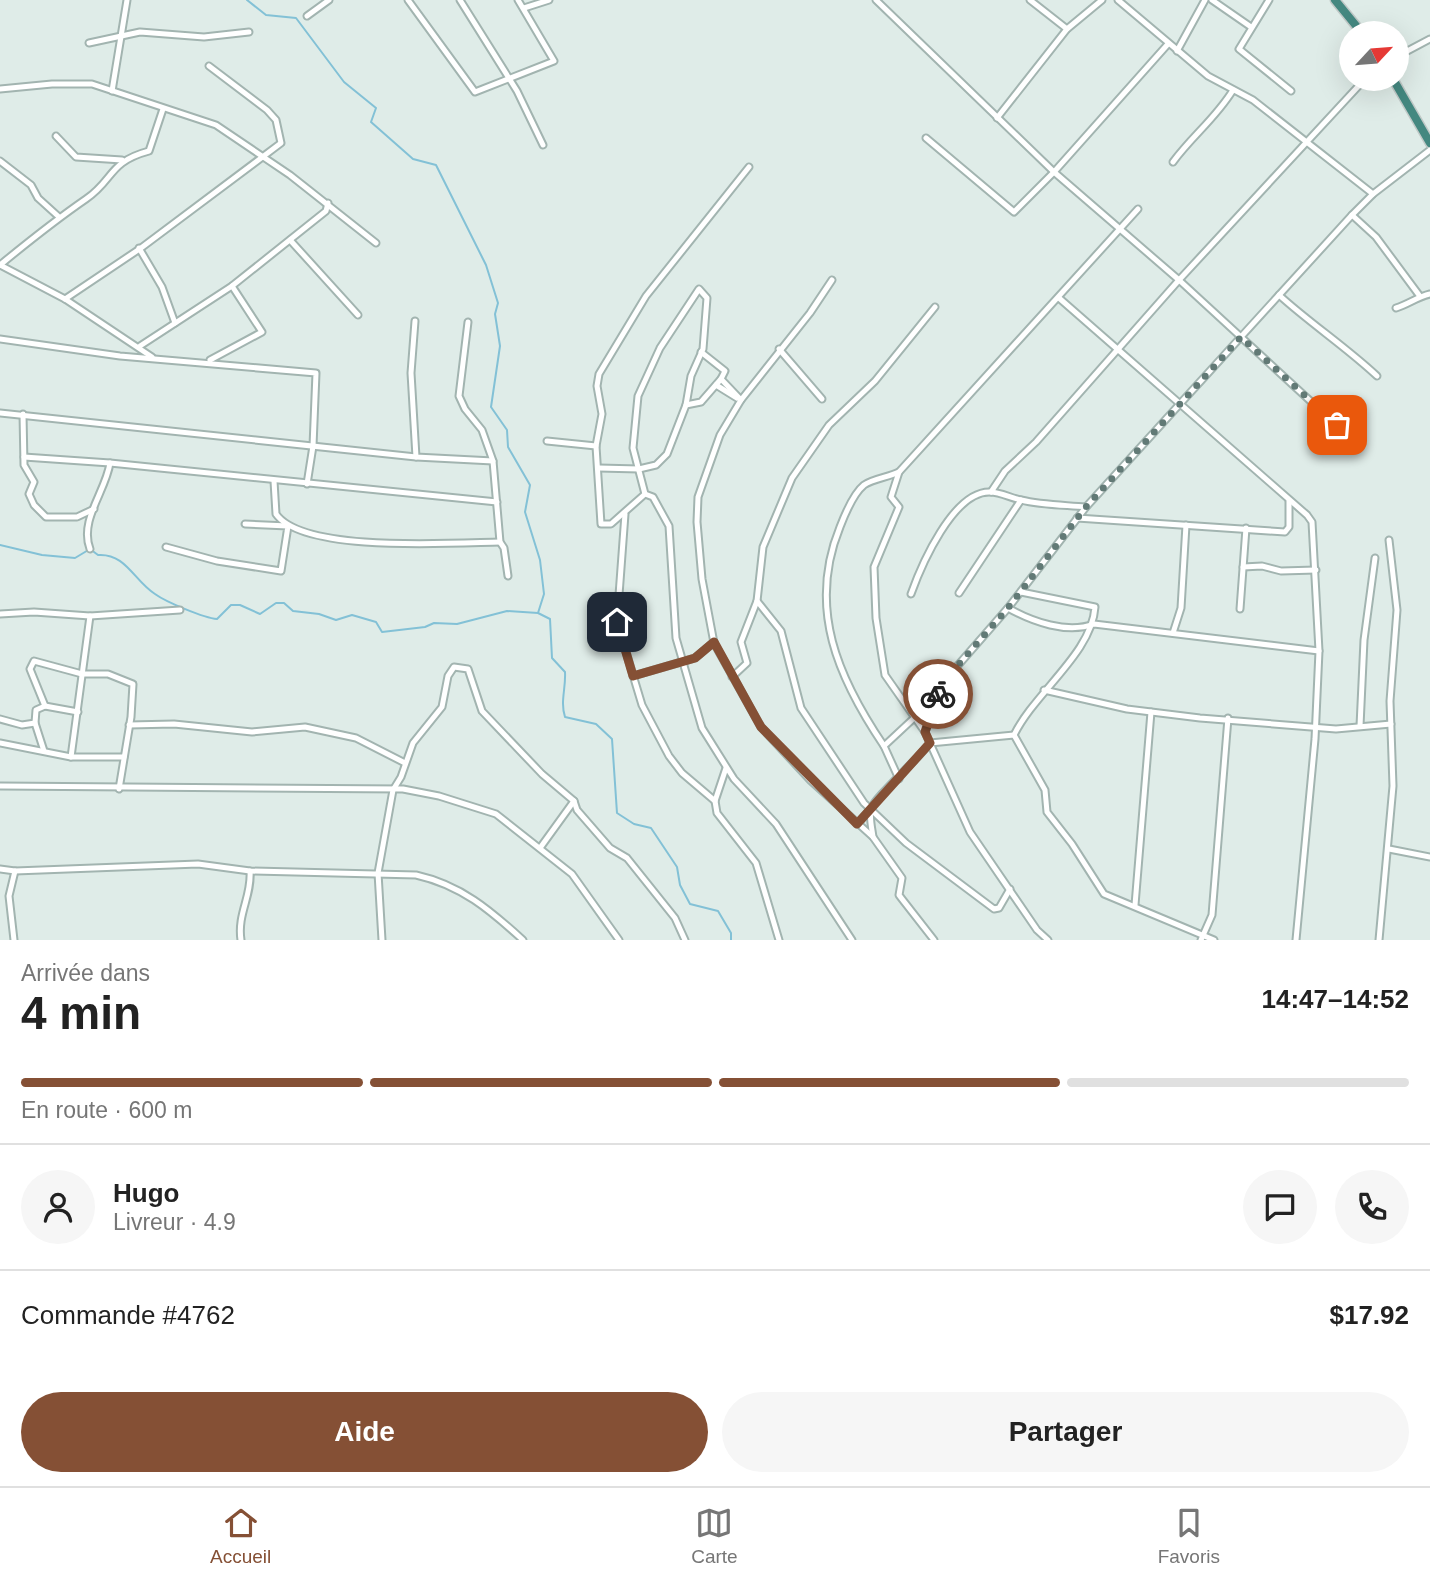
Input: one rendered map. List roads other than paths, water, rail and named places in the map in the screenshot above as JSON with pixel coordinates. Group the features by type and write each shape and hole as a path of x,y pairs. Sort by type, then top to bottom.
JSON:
{"highway":[{"path":"1335,0 1352,21"},
{"path":"1400,91 1430,144"}],"street":[{"path":"112,92 127,0"},
{"path":"307,16 328,0"},
{"path":"408,0 472,92 510,80 555,58 518,0"},
{"path":"460,0 510,80 543,145"},
{"path":"524,8 549,0"},
{"path":"876,0 1054,172 1179,280 1356,443"},
{"path":"1030,0 1067,29"},
{"path":"997,118 1067,29 1102,0"},
{"path":"1118,0 1208,76 1253,100 1373,194"},
{"path":"1177,51 1205,0"},
{"path":"1212,0 1251,27"},
{"path":"1266,1 1239,49 1291,91"},
{"path":"89,43 122,34 204,37 248,32"},
{"path":"1409,50 1430,39"},
{"path":"926,138 1014,212 1054,172 1168,44"},
{"path":"65,299 266,158 281,143 276,120 257,101 223,80 209,66"},
{"path":"0,89 92,84 163,109 192,115 216,125 266,158 328,203 354,228 376,243"},
{"path":"1172,162 1198,129 1217,116 1233,90"},
{"path":"991,492 1005,471 1036,442 1179,280 1353,91"},
{"path":"56,136 75,157 122,160 150,149 163,109"},
{"path":"925,732 935,701 946,679 1008,608 1086,507 1352,215 1373,194 1430,150"},
{"path":"122,160 88,198 59,217 0,265 65,299 140,346 152,357"},
{"path":"0,161 31,185 38,198 59,217"},
{"path":"645,494 607,527 601,524 596,446 601,414 597,386 603,367 646,296 749,167"},
{"path":"140,346 232,286 326,211 328,203"},
{"path":"1048,940 1037,930 970,832 925,732 913,719 884,675 874,567 900,507 891,498 899,472 1138,209"},
{"path":"1352,215 1376,237 1419,295"},
{"path":"290,240 358,315"},
{"path":"139,248 162,287 175,323"},
{"path":"832,280 810,313 779,348 741,400 720,435 698,498 696,522 702,579 714,642 761,727 873,837 902,878 899,895 934,940"},
{"path":"206,362 235,350 262,332 232,286"},
{"path":"599,468 639,469 656,465 667,454 686,405 693,372 701,352 707,298 699,289 660,348 638,396 633,448 639,469 645,494"},
{"path":"1396,308 1409,304 1419,295 1430,294"},
{"path":"1279,295 1317,330 1344,345 1377,376"},
{"path":"1059,298 1289,499 1311,523 1319,651 1296,940"},
{"path":"733,677 747,663 741,642 757,601 766,538 792,478 829,425 875,381 935,307"},
{"path":"415,321 411,373 416,457"},
{"path":"468,322 459,396 465,409 482,429 493,461 500,542 504,548 508,576"},
{"path":"0,339 120,356 318,374 313,446 307,484"},
{"path":"779,348 822,399"},
{"path":"686,405 701,402 721,379 724,371 721,365 701,352"},
{"path":"721,379 741,400"},
{"path":"716,385 741,400"},
{"path":"0,413 120,428 416,457 493,461"},
{"path":"23,414 25,468 34,483 29,494 32,502 46,517 77,517 94,509"},
{"path":"547,441 596,446"},
{"path":"24,457 110,463 497,502"},
{"path":"90,548 86,529 105,485 110,463"},
{"path":"899,472 862,487 845,516 833,545 826,584 829,622 839,665 855,703 884,746 899,779"},
{"path":"274,481 274,510 288,526 299,532 333,539 414,544 500,542"},
{"path":"911,594 927,554 951,519 978,493 991,492 1021,500 1086,507"},
{"path":"645,494 653,497 669,526 676,638 702,728 726,768 776,824 852,940"},
{"path":"1077,518 1285,532 1289,527 1289,499"},
{"path":"959,593 1021,500"},
{"path":"625,514 617,622 642,705 669,756 682,773 715,801 721,821 756,863 779,940"},
{"path":"245,524 288,526"},
{"path":"1173,633 1181,608 1186,525"},
{"path":"166,547 217,561 281,571 288,526"},
{"path":"1240,609 1246,528"},
{"path":"1379,940 1393,786 1391,724 1397,610 1389,540"},
{"path":"1360,726 1364,640 1375,558"},
{"path":"1243,567 1262,566 1281,571 1316,570"},
{"path":"1014,735 1044,690 1081,646 1094,624 1095,607 1021,592"},
{"path":"757,601 781,631 801,708 814,732 870,809 906,843 994,909 999,908 1010,889"},
{"path":"1008,608 1028,618 1074,630 1094,624 1319,651"},
{"path":"0,614 34,612 90,616 180,610"},
{"path":"71,757 90,616"},
{"path":"633,676 683,663 700,655 714,642"},
{"path":"45,706 30,670 34,661 82,674 108,674 133,684 119,789"},
{"path":"382,940 379,873 393,790 414,743 442,707 452,668 468,669 482,711 542,774 574,801 587,822 610,848 627,858 675,918 685,940"},
{"path":"1044,690 1151,712 1336,729 1391,724"},
{"path":"44,751 34,723 36,710 45,706 78,712"},
{"path":"1135,905 1151,712"},
{"path":"1203,938 1212,915 1228,718"},
{"path":"0,719 22,726 34,723"},
{"path":"884,746 913,719"},
{"path":"129,725 174,724 251,732 305,727 356,738 405,763"},
{"path":"857,824 930,743 1014,735"},
{"path":"1014,735 1045,790 1044,808 1101,890 1119,903 1135,905 1203,938 1214,940"},
{"path":"0,743 71,757 124,757"},
{"path":"715,801 726,768"},
{"path":"0,786 119,789 137,785 412,789 488,810 572,874 619,940"},
{"path":"540,848 574,801"},
{"path":"870,809 873,837"},
{"path":"1389,849 1430,857"},
{"path":"0,869 15,871 198,864 250,871 416,875 473,896 523,940"},
{"path":"13,940 9,896 15,871"},
{"path":"241,940 240,915 251,886 250,871"}],"waterway":[{"path":"247,0 266,15 296,18 344,82 376,108 371,122 413,159 436,165 486,265 498,303 495,314 500,346 491,407 507,430 508,447 530,485 525,512 540,560 544,594 538,613 550,619 552,658 565,672 565,717 596,724 612,739 617,813 634,824 651,828 677,867 680,885 690,904 718,911 731,933 731,940"},
{"path":"0,545 42,555 75,558 90,549 98,555 116,558 160,597 195,613 217,619 231,605 240,605 260,614 276,603 284,603 293,611 319,614 336,620 352,615 376,622 382,632 425,627 434,623 457,624 507,611 538,613"}]}
